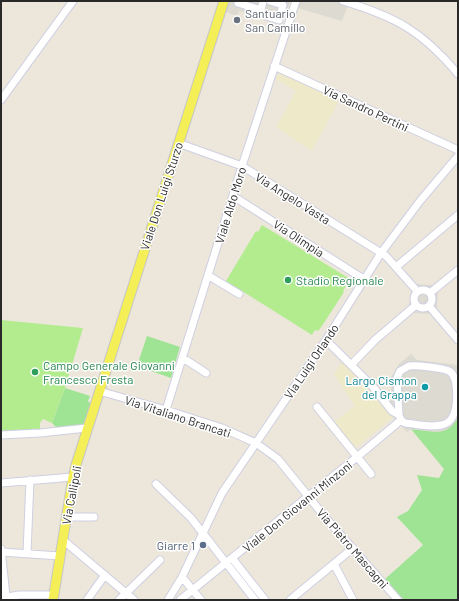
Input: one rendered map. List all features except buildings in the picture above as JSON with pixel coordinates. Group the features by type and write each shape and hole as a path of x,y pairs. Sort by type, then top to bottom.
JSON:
{"main road":[{"name":"Viale Don Luigi Sturzo","path":"99,391 224,1"},
{"name":"Via Callipoli","path":"54,597 73,477 99,391"}],"street":[{"path":"1,100 73,1"},
{"path":"263,1 261,10 263,15 279,20 283,5 270,1"},
{"name":"Viale Aldo Moro","path":"166,410 209,276 242,166 296,1"},
{"path":"343,1 391,17 426,40 455,66 458,74"},
{"path":"238,3 261,10"},
{"name":"Via Sandro Pertini","path":"274,66 458,150"},
{"name":"Via Angelo Vasta","path":"178,143 242,166 382,253 415,290"},
{"name":"Via Luigi Orlando","path":"168,600 182,577 222,493 326,340 382,253 423,196 458,156"},
{"name":"Via Olimpia","path":"233,196 365,280"},
{"path":"396,267 458,215"},
{"path":"351,365 376,340 414,307 415,290 422,289 433,291 458,270"},
{"path":"209,276 239,294"},
{"path":"433,291 431,308 458,340"},
{"path":"414,307 431,308"},
{"path":"326,340 374,388 404,423 436,426 447,423 453,416 458,388 457,380 450,371"},
{"path":"183,358 206,373"},
{"path":"399,419 397,378 400,371 409,366 450,371 458,370"},
{"name":"Via Vitaliano Brancati","path":"99,391 222,428 256,443 278,459 309,496"},
{"path":"317,407 371,474"},
{"name":"Viale Don Giovanni Minzoni","path":"181,599 357,457 399,419"},
{"path":"1,435 87,428"},
{"path":"1,484 73,477"},
{"path":"27,553 30,480"},
{"path":"156,484 191,518 265,600"},
{"name":"Via Pietro Mascagni","path":"309,496 325,517 398,600"},
{"path":"66,517 94,517"},
{"path":"63,540 134,600"},
{"path":"290,600 353,548"},
{"path":"54,597 18,595 4,597 1,551 60,556"},
{"path":"119,600 160,560"},
{"path":"229,561 253,599"},
{"path":"334,564 353,600"},
{"path":"87,600 105,575"},
{"path":"182,577 194,589 201,600"}],"shaded area":[{"path":"224,1 290,2 282,25 239,11 237,16 221,10"},
{"path":"296,1 343,1 349,3 342,21 294,7"},
{"path":"279,72 339,100 312,151 276,127 296,91 276,79"},
{"path":"416,284 432,285 438,292 437,307 430,314 414,313 409,306 411,291"},
{"name":"Largo Cismon del Grappa","path":"411,354 417,360 458,365 458,418 452,426 446,430 439,432 411,429 407,432 393,417 389,398 392,396 390,379 399,364"},
{"path":"343,361 364,381 393,417 355,448 334,422 355,406 334,374"}],"green space":[{"name":"Stadio Regionale","path":"262,225 350,279 343,291 344,292 322,326 318,331 315,330 312,335 226,281 256,231 258,232"},
{"name":"Campo Generale Giovanni Francesco Fresta","path":"1,320 83,328 65,388 52,423 43,419 40,423 40,431 1,434"},
{"path":"147,336 180,347 171,378 137,366"},
{"path":"65,388 90,396 88,401 91,404 85,423 79,427 58,429 52,423"},
{"path":"458,418 458,600 404,600 385,579 423,545 397,517 408,511 422,490 417,475 439,478 444,469 411,429 431,431 442,430 453,424"}],"place":[{"name":"Santuario San Camillo","path":"237,20"},
{"name":"Stadio Regionale","path":"288,280"},
{"name":"Campo Generale Giovanni Francesco Fresta","path":"35,372"},
{"name":"Largo Cismon del Grappa","path":"425,387"},
{"name":"Giarre 1","path":"203,545"}]}
